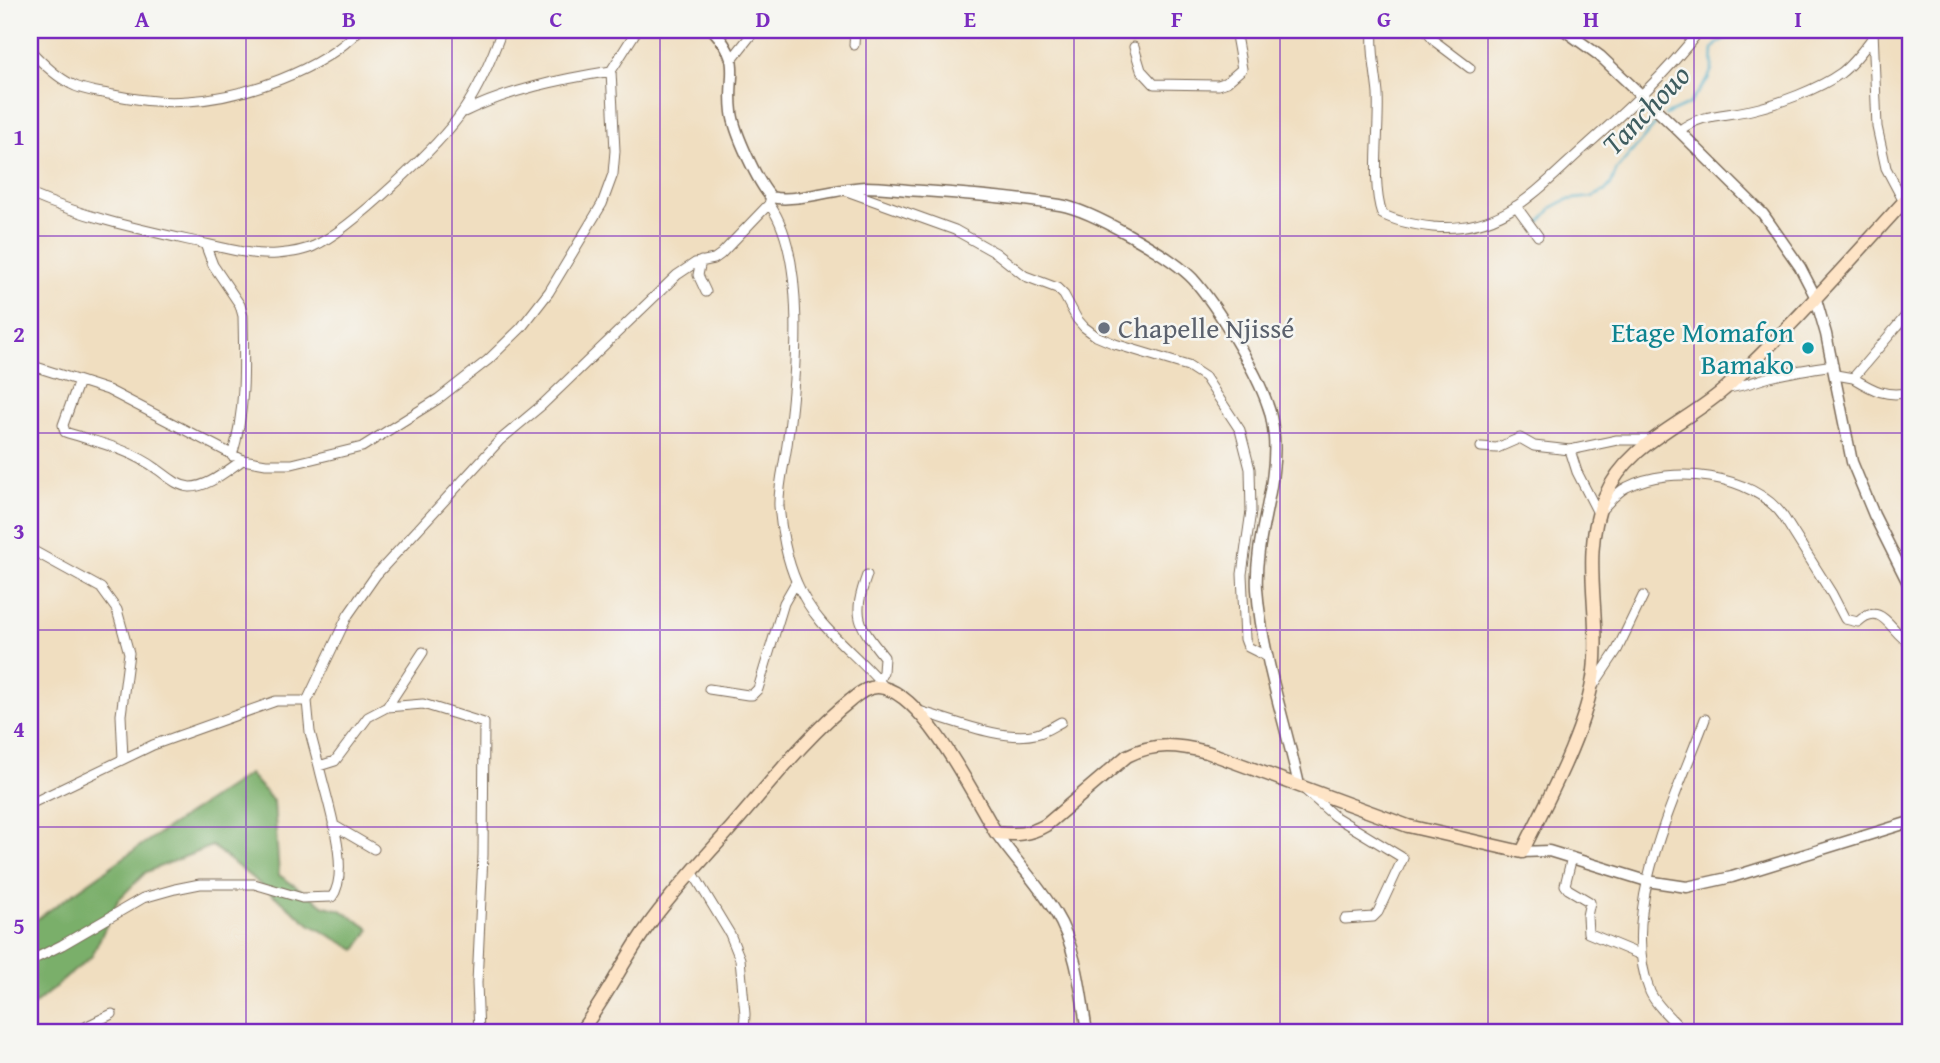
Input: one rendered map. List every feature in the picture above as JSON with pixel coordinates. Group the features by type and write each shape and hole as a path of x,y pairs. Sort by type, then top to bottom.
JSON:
{"main road":[{"path":"579,1033 649,924 693,873 839,710 865,690 882,684 929,723 996,833 1023,835 1035,831 1046,825 1127,756 1160,745 1178,745 1207,752 1408,826 1522,852 1569,749 1590,691 1595,657 1591,555 1598,513 1615,478 1650,440 1726,388 1907,198"}],"street":[{"path":"30,50 56,75 73,85 128,98 188,101 262,85 297,73 324,59 359,30"},
{"path":"30,194 98,219 244,252 277,254 312,247 336,233 368,207 417,162 462,113 490,62 502,30"},
{"path":"30,365 108,390 243,460 266,464 292,464 362,447 438,399 488,360 521,328 549,292 595,215 614,174 611,71 637,30"},
{"path":"713,30 727,47 732,59 732,113 735,127 786,239 796,313 791,420 779,504 796,582 810,608 836,641 882,684"},
{"path":"732,59 755,30"},
{"path":"854,45 855,30"},
{"path":"1134,47 1141,70 1154,84 1218,85 1227,82 1242,69 1236,30"},
{"path":"1373,30 1372,61 1378,93 1377,186 1382,214 1393,220 1422,226 1461,228 1489,221 1516,206 1554,177 1642,97 1700,30"},
{"path":"1426,30 1437,43 1470,68"},
{"path":"1564,30 1584,43 1663,116 1768,220 1800,267 1815,296 1835,370 1852,462 1874,515 1910,587"},
{"path":"1679,131 1715,114 1750,111 1816,86 1848,66 1873,33"},
{"path":"1873,33 1879,136 1886,168 1907,198"},
{"path":"462,113 536,86 565,78 611,71"},
{"path":"30,961 62,946 143,898 175,889 200,884 254,884 302,898 332,897 338,884 340,863 308,721 307,701 348,615 376,575 500,440 542,405 677,275 701,261 714,259 721,254 770,200 868,187 948,192 1061,205 1079,210 1163,256 1194,281 1234,340 1258,382 1269,408 1274,439 1273,461 1257,555 1260,612 1299,785 1334,816 1403,858 1378,912 1373,917 1346,919"},
{"path":"842,189 955,230 996,253 1025,276 1057,288 1077,319 1096,336 1188,366 1205,377 1240,430 1246,446 1252,491 1242,574 1245,639 1248,647 1268,657"},
{"path":"1516,206 1538,236"},
{"path":"205,244 213,265 240,305 243,316 242,404 239,432 232,456"},
{"path":"701,261 698,275 706,292"},
{"path":"1853,378 1910,311"},
{"path":"1726,388 1741,387 1770,376 1798,370 1835,370 1882,394 1910,392"},
{"path":"79,382 63,425 65,432 131,454 154,466 179,485 187,487 198,486 216,478 243,460"},
{"path":"1481,447 1497,448 1520,438 1534,446 1570,450 1616,440 1650,440"},
{"path":"1570,450 1577,472 1598,513 1625,487 1658,476 1720,479 1756,491 1775,504 1845,619 1858,622 1866,615 1872,614 1885,619 1910,643"},
{"path":"30,549 101,588 117,610 129,653 121,715 123,758"},
{"path":"867,575 858,611 868,638 884,657 882,684"},
{"path":"709,689 752,695 758,689 784,603 796,582"},
{"path":"1590,691 1617,650 1643,596"},
{"path":"387,707 424,652"},
{"path":"30,804 153,745 276,701 307,701"},
{"path":"319,766 335,761 368,717 387,707 423,705 484,723 483,855 477,983 480,1033"},
{"path":"919,712 996,733 1022,736 1040,733 1061,722"},
{"path":"1685,1033 1652,996 1641,956 1641,930 1652,859 1705,719"},
{"path":"1522,852 1549,851 1647,881 1679,887 1706,884 1910,822"},
{"path":"332,825 374,849"},
{"path":"996,833 1055,911 1063,926 1076,968 1087,1033"},
{"path":"1572,857 1565,885 1574,893 1589,899 1588,933 1641,956"},
{"path":"693,873 730,934 740,959 744,1033"},
{"path":"77,1033 111,1014"}],"green space":[{"path":"249,774 274,802 279,875 325,906 341,910 370,929 356,950 311,925 212,846 146,872 118,900 92,956 30,1008 30,924 143,844"}],"waterway":[{"name":"Tanchouo","path":"1665,115 1689,104 1708,79 1712,69 1713,49 1733,36 1737,30"},
{"name":"Tanchouo","path":"1537,226 1553,207 1566,200 1592,197 1605,191 1617,169 1660,119"}],"place":[{"name":"Chapelle Njissé","path":"1104,328"},
{"name":"Etage Momafon Bamako","path":"1808,348"}]}
